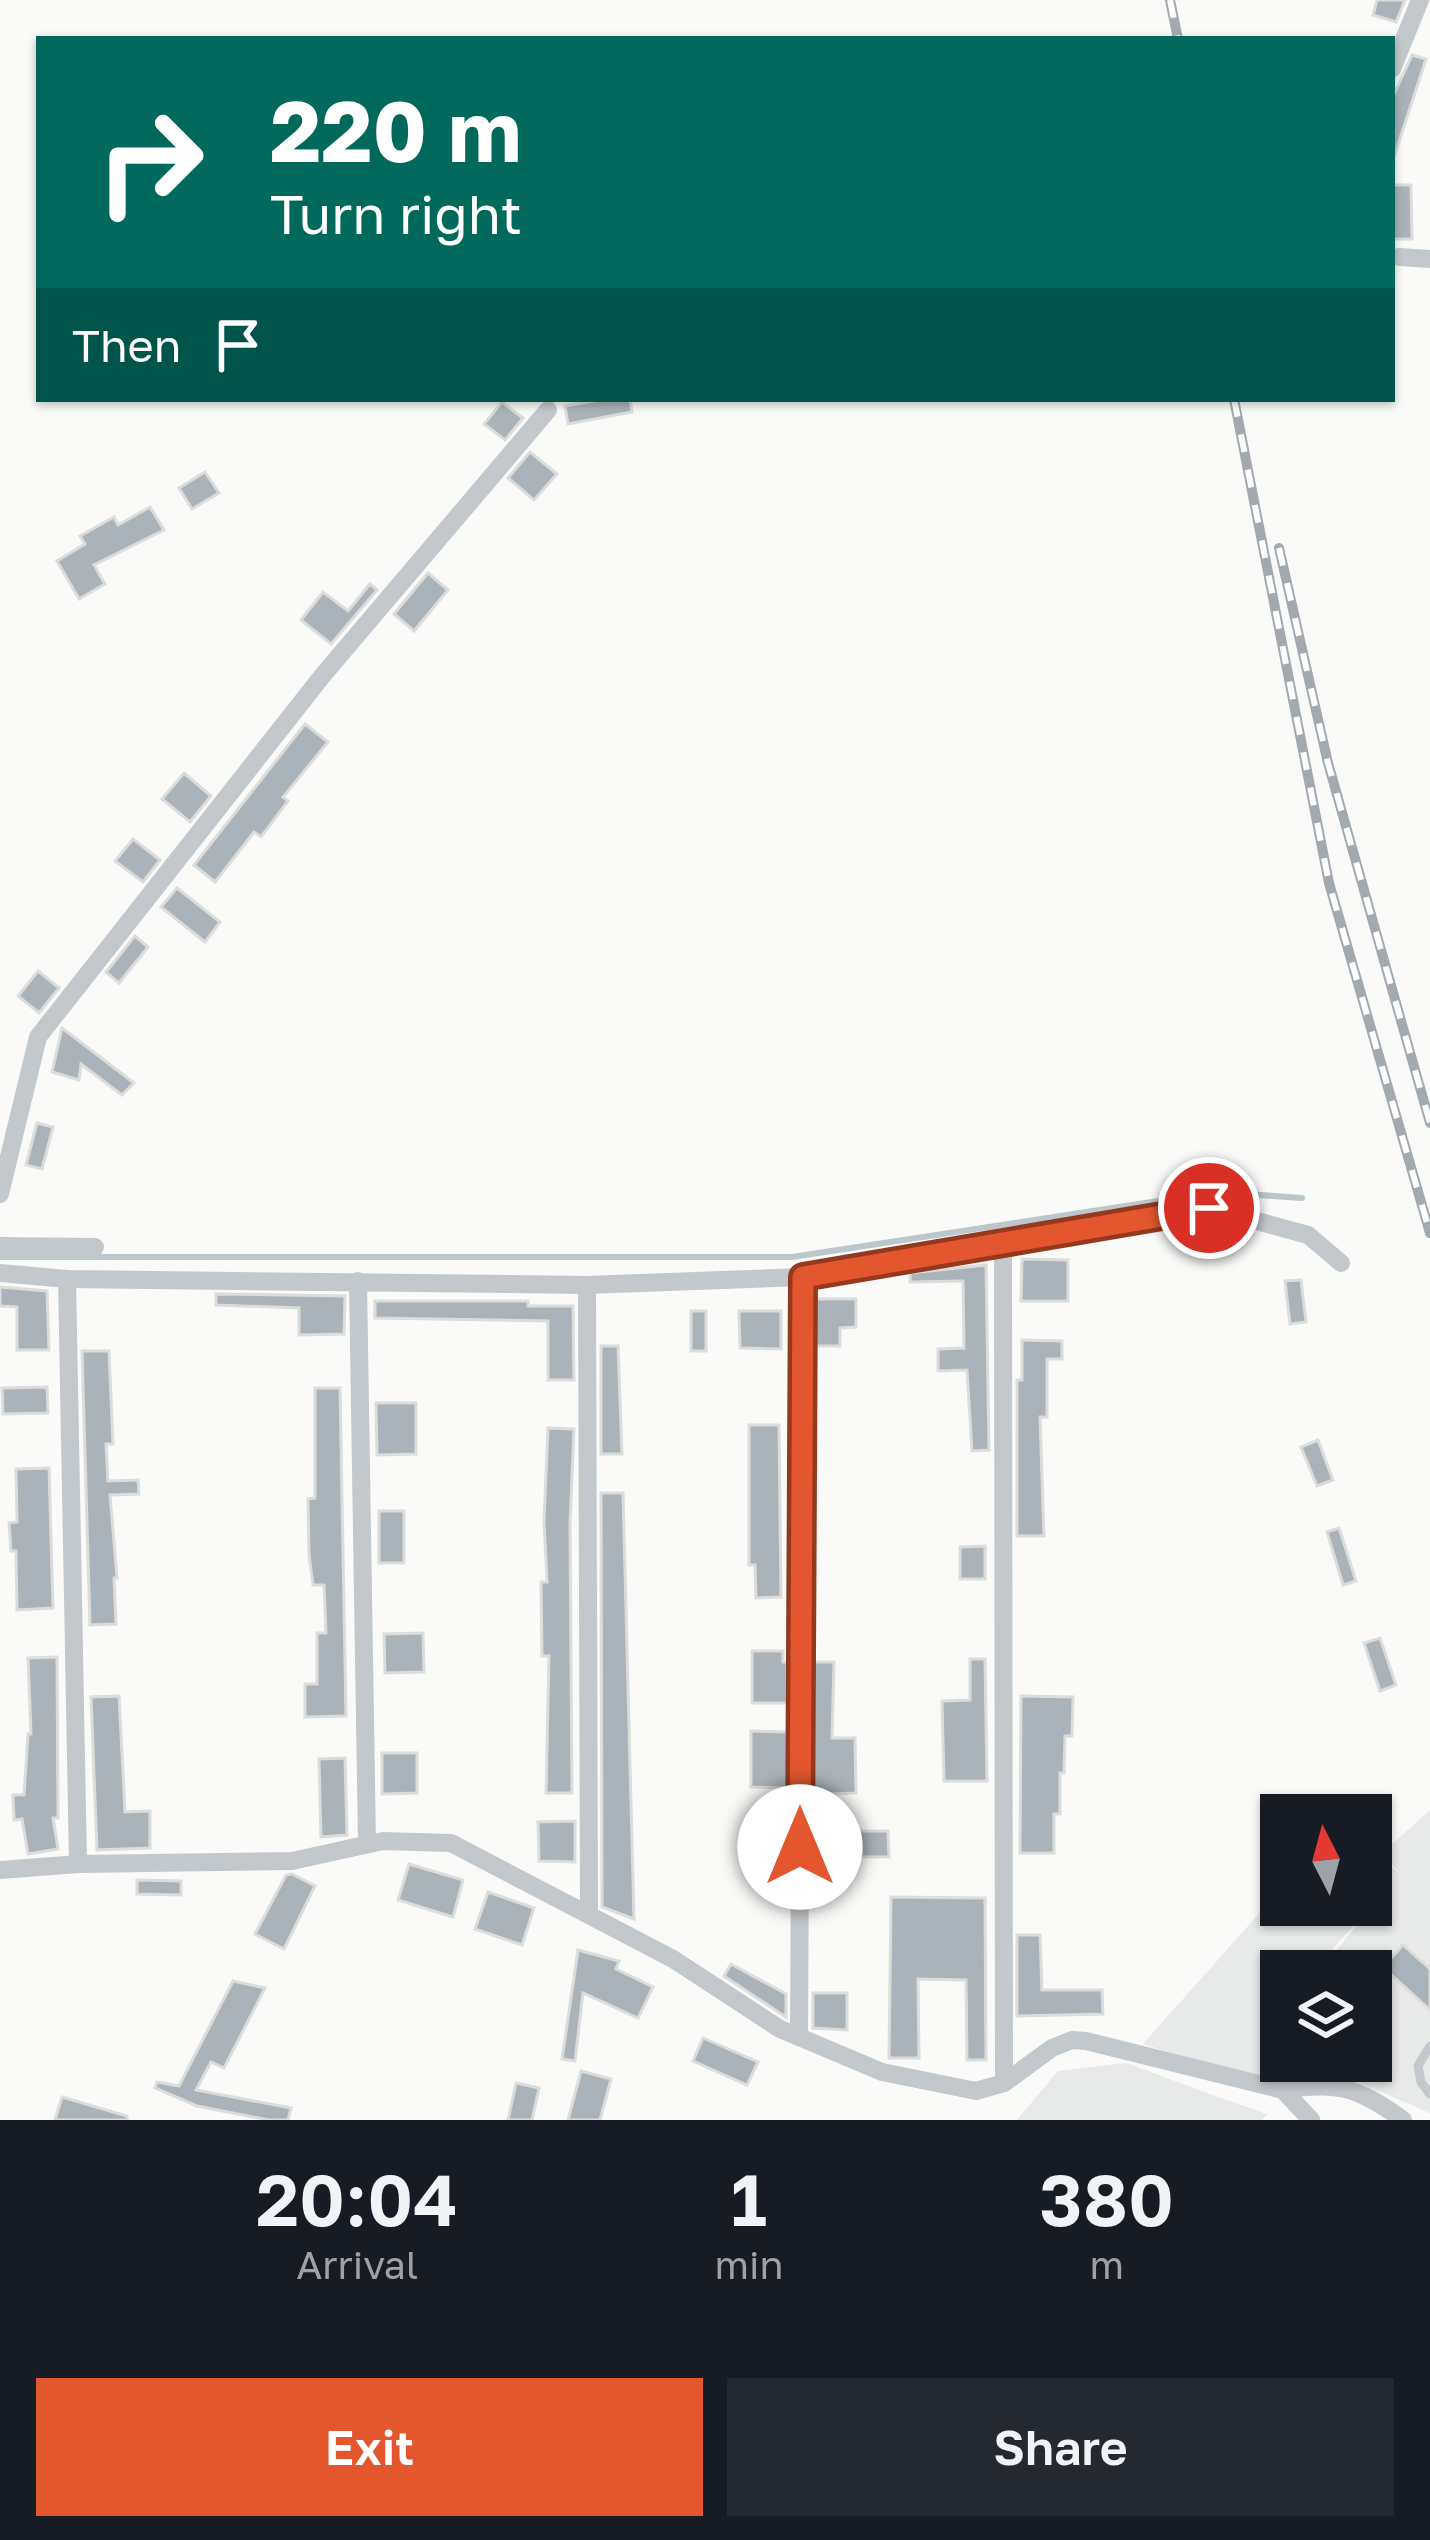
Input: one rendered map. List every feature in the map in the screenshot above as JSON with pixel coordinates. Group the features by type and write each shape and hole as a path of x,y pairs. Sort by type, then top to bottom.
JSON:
{"street":[{"path":"1395,62 1420,0"},
{"path":"1399,257 1430,259"},
{"path":"0,1194 38,1037 323,676 548,410"},
{"path":"0,1274 67,1279 587,1285 803,1277 1209,1208 1308,1235 1341,1263"},
{"path":"1003,1244 1004,2083"},
{"path":"0,1246 94,1247"},
{"path":"799,2037 803,1277"},
{"path":"67,1279 78,1864"},
{"path":"358,1281 367,1844"},
{"path":"587,1285 589,1914"},
{"path":"0,1870 292,1861 367,1844 451,1843 673,1959 779,2029 882,2072 976,2091 1004,2083 1052,2048 1072,2040 1283,2090 1322,2084 1349,2089 1403,2120"},
{"path":"1283,2090 1311,2120"}],"lane":[{"path":"1430,2046 1418,2066 1430,2095"}],"shaded area":[{"path":"1430,1810 1430,2113 1357,2082 1392,2082 1392,1950 1337,1950 1357,1926 1392,1926 1392,1867 1402,1875 1392,1864 1392,1844"},
{"path":"1260,1913 1260,1926 1353,1926 1331,1950 1260,1950 1260,2082 1143,2044"},
{"path":"1126,2063 1267,2114 1262,2120 1017,2120 1058,2071"}],"building":[{"path":"1377,0 1405,0 1396,22 1373,15"},
{"path":"1412,55 1426,59 1395,154 1395,92"},
{"path":"1395,185 1411,185 1412,239 1395,239"},
{"path":"502,402 523,418 505,440 484,424"},
{"path":"630,402 632,412 568,424 565,406"},
{"path":"530,452 557,474 534,500 508,478"},
{"path":"205,472 219,493 192,509 179,488"},
{"path":"150,507 164,530 94,565 105,584 79,599 57,561 85,544 80,536 114,517 118,525"},
{"path":"428,573 448,590 414,631 394,614"},
{"path":"370,584 377,590 331,644 301,620 323,592 348,611"},
{"path":"305,724 328,742 283,797 288,801 261,837 254,832 215,882 194,865"},
{"path":"184,773 211,796 190,822 162,799"},
{"path":"133,839 160,860 143,882 115,861"},
{"path":"177,888 220,922 205,942 161,907"},
{"path":"135,936 148,947 119,983 106,972"},
{"path":"38,971 59,988 39,1013 18,996"},
{"path":"62,1028 134,1083 122,1095 81,1064 79,1080 52,1072"},
{"path":"37,1123 53,1127 42,1169 26,1165"},
{"path":"1022,1259 1068,1260 1068,1301 1021,1301"},
{"path":"986,1265 989,1450 972,1451 967,1370 938,1371 938,1349 964,1348 963,1281 910,1282 910,1273"},
{"path":"1301,1280 1306,1322 1290,1324 1285,1281"},
{"path":"0,1287 47,1291 49,1350 17,1350 17,1307 0,1306"},
{"path":"216,1294 345,1296 344,1334 299,1335 299,1308 216,1305"},
{"path":"816,1299 856,1299 856,1327 840,1328 840,1346 816,1346"},
{"path":"375,1301 528,1301 528,1306 573,1306 574,1380 548,1380 548,1321 375,1318"},
{"path":"691,1311 706,1311 706,1351 691,1351"},
{"path":"739,1311 781,1311 781,1349 740,1348"},
{"path":"1022,1340 1062,1341 1062,1359 1047,1359 1047,1417 1040,1417 1044,1536 1017,1536 1017,1380 1022,1380"},
{"path":"601,1346 618,1346 622,1454 601,1454"},
{"path":"82,1351 109,1351 113,1444 106,1444 108,1481 138,1480 139,1494 110,1495 116,1624 90,1625"},
{"path":"47,1387 48,1413 3,1414 2,1388"},
{"path":"315,1388 340,1388 346,1716 305,1717 305,1684 317,1684 317,1633 326,1633 324,1585 313,1585 309,1555 308,1499 315,1498"},
{"path":"376,1403 416,1403 416,1454 377,1455"},
{"path":"749,1425 779,1425 781,1597 756,1598 755,1565 749,1565"},
{"path":"548,1428 574,1429 572,1793 546,1793 549,1656 542,1656 541,1582 547,1582"},
{"path":"1318,1440 1333,1480 1317,1486 1301,1447"},
{"path":"49,1468 53,1608 17,1610 16,1551 11,1551 9,1523 17,1522 16,1469"},
{"path":"601,1493 623,1493 634,1919 602,1907"},
{"path":"379,1511 404,1511 404,1563 379,1563"},
{"path":"1339,1528 1356,1581 1343,1585 1327,1532"},
{"path":"985,1546 985,1579 960,1579 960,1547"},
{"path":"423,1633 424,1672 385,1673 384,1634"},
{"path":"1380,1638 1396,1685 1380,1691 1364,1643"},
{"path":"752,1651 783,1651 787,1703 752,1703"},
{"path":"57,1657 58,1818 53,1818 58,1849 28,1854 22,1819 14,1820 13,1795 24,1795 31,1734 28,1658"},
{"path":"970,1659 985,1659 987,1781 944,1781 942,1701 970,1700"},
{"path":"814,1662 834,1662 832,1738 855,1738 856,1793 830,1794 830,1831 888,1831 889,1857 813,1857"},
{"path":"119,1696 125,1812 150,1811 150,1848 97,1850 91,1697"},
{"path":"1021,1696 1073,1697 1072,1736 1065,1736 1064,1773 1060,1773 1060,1814 1054,1814 1054,1853 1020,1853"},
{"path":"751,1731 787,1732 787,1788 751,1787"},
{"path":"382,1753 417,1753 417,1793 382,1794"},
{"path":"345,1758 347,1835 321,1837 319,1759"},
{"path":"575,1821 575,1862 539,1861 538,1822"},
{"path":"409,1864 463,1880 453,1917 398,1900"},
{"path":"286,1875 315,1886 284,1949 255,1934"},
{"path":"137,1880 181,1881 181,1895 137,1894"},
{"path":"488,1892 534,1908 522,1945 475,1929"},
{"path":"891,1897 985,1898 986,2060 967,2060 966,1980 918,1979 919,2058 889,2058"},
{"path":"1017,1935 1040,1935 1042,1990 1102,1990 1103,2014 1017,2016"},
{"path":"1403,1945 1430,1969 1430,2010 1392,1975 1392,1957"},
{"path":"578,1950 619,1961 616,1969 653,1987 638,2018 583,1993 575,2061 562,2059"},
{"path":"731,1964 786,1994 786,2017 724,1976"},
{"path":"233,1981 265,1988 224,2068 211,2062 196,2090 291,2108 288,2120 197,2106 155,2088 157,2082 179,2086"},
{"path":"813,1993 847,1993 847,2030 813,2028"},
{"path":"703,2038 758,2062 747,2085 693,2061"},
{"path":"581,2071 611,2079 600,2120 568,2120"},
{"path":"516,2083 539,2088 532,2120 508,2120"},
{"path":"62,2097 127,2116 127,2120 55,2120"}],"waterway":[{"path":"0,1257 792,1257 1217,1192 1302,1198"}],"railway":[{"path":"1170,0 1177,36"},
{"path":"1235,402 1329,883 1430,1233"},
{"path":"1279,548 1328,763 1430,1123"}],"route":[{"path":"800,1847 803,1277 1209,1208"}]}
